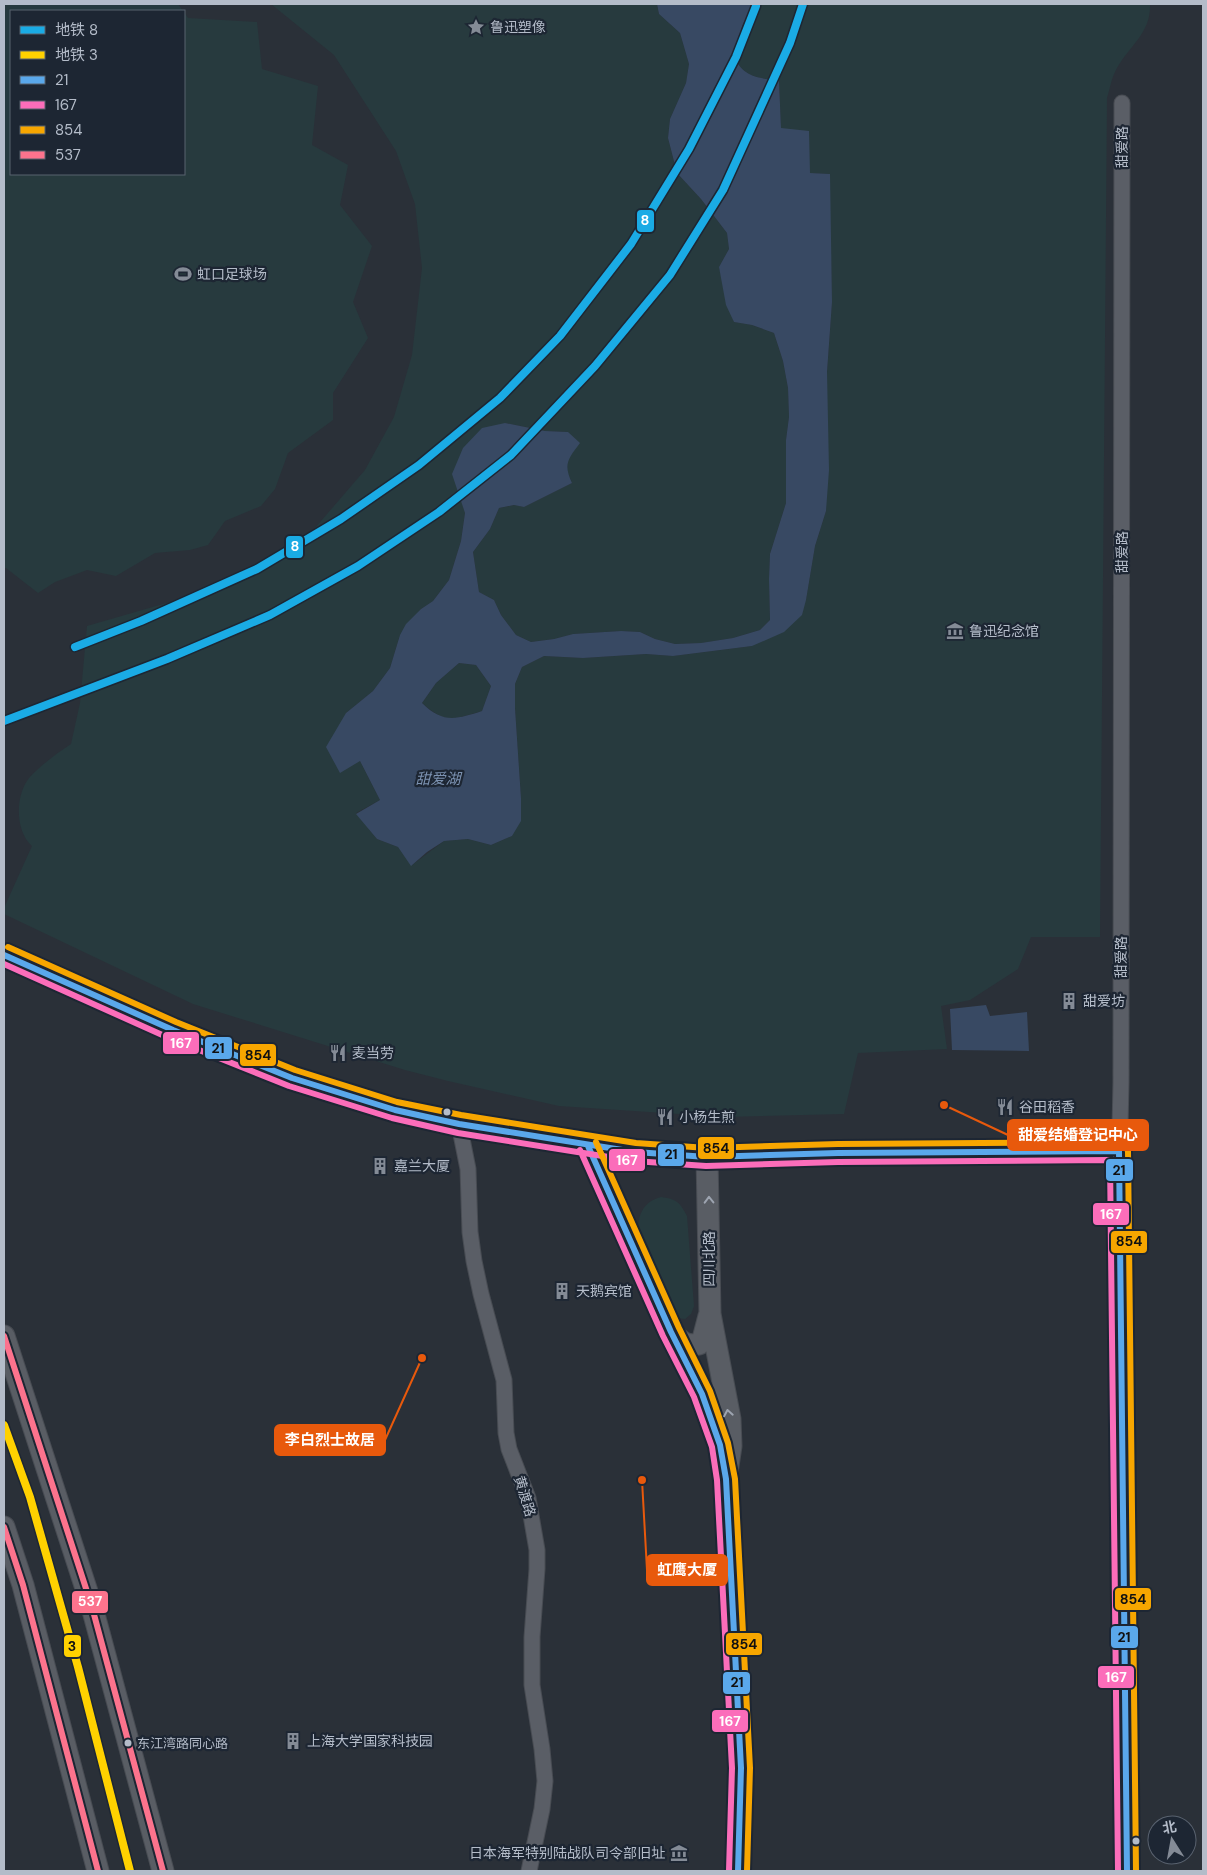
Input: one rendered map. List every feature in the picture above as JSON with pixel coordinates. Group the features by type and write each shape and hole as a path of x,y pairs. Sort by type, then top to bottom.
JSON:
{"main road":[{"path":"4,955 173,1030 292,1078 396,1110 458,1124 588,1146 635,1152 707,1157"},
{"name":"四川北路","path":"588,1146 671,1332 702,1394 720,1445 726,1479 741,1768 738,1871"},
{"name":"四川北路","path":"707,1157 710,1314 730,1419 731,1446 726,1479"},
{"path":"671,1332 690,1346 698,1344 703,1339 710,1314"},
{"path":"4,1336 92,1607 163,1871"},
{"path":"4,1527 25,1594 98,1871"}],"street":[{"name":"甜爱路","path":"1122,103 1121,1082 1119,1151 1127,1871"},
{"name":"黄渡路","path":"458,1124 468,1169 470,1232 474,1262 504,1380 506,1433 509,1449 528,1498 537,1550 538,1569 532,1637 532,1685 545,1781 542,1808 529,1871"},
{"path":"707,1157 838,1153 1119,1151"}],"green space":[{"name":"虹口足球场","path":"4,4 178,4 182,10 10,10 10,175 185,175 185,14 188,18 257,22 262,69 318,86 312,145 348,165 340,205 372,246 353,302 368,338 333,393 333,420 288,453 275,489 261,506 225,521 208,545 190,550 155,553 116,576 87,570 55,582 38,593 4,568"},
{"path":"271,4 657,4 659,14 680,33 689,64 686,83 670,119 668,138 677,173 701,199 727,233 729,249 719,267 734,322 752,325 774,333 783,361 788,388 789,417 786,440 786,503 770,554 770,620 760,630 733,638 702,643 675,644 655,639 640,632 621,631 573,634 531,642 516,635 501,615 494,600 479,592 473,552 490,529 499,508 515,505 524,507 572,483 567,472 568,432 545,431 505,423 460,495 465,513 461,541 449,580 433,601 421,609 400,635 390,668 373,691 346,713 360,761 380,800 356,813 377,839 398,847 412,865 444,841 468,839 491,845 512,836 521,798 515,684 522,667 544,656 583,658 646,654 673,656 752,646 806,600 815,546 826,511 827,372 832,302 829,174 810,173 781,128 779,81 751,75 737,63 733,55 743,24 754,4 1150,4 1147,23 1139,38 1115,71 1107,98 1100,937 1031,937 1018,969 970,1000 941,1006 947,1049 858,1053 844,1114 724,1117 559,1106 448,1081 405,1070 193,1004 4,914 4,908 32,846 26,840 20,823 19,803 24,785 39,769 71,744 80,703 87,626 239,582 315,528 365,470 394,417 412,355 422,268 415,204 396,151 334,55"},
{"path":"459,663 476,665 491,686 482,711 457,718 438,715 422,703 436,683"},
{"path":"661,1197 677,1202 687,1216 694,1306 691,1314 685,1319 678,1318 673,1313 638,1232 639,1220 643,1210 650,1202"}],"water":[{"name":"甜爱湖","path":"657,4 754,4 743,24 733,55 737,63 751,75 779,81 781,128 809,131 810,173 830,174 832,302 827,372 829,470 826,511 815,546 802,615 784,632 752,646 673,656 646,654 583,658 544,656 522,667 515,684 521,821 512,836 491,845 468,839 444,841 411,866 398,847 377,839 356,814 380,800 360,761 340,773 326,747 346,713 373,691 390,668 400,635 406,624 421,609 433,601 449,580 461,541 465,513 452,474 463,448 482,428 505,423 545,431 568,432 580,443 572,453 567,466 572,483 524,507 514,505 499,508 490,529 473,552 479,592 494,600 501,615 516,635 531,642 573,634 621,631 640,632 655,639 675,644 701,643 733,638 760,630 770,620 770,554 786,503 786,440 789,417 788,388 783,361 774,333 752,325 734,322 726,305 719,267 729,249 727,233 701,199 677,173 668,138 670,119 686,83 689,64 680,33 659,14","holes":["459,663 476,665 491,686 482,711 458,718 450,718 437,714 422,703 436,683"]},
{"path":"986,1005 990,1016 1027,1012 1029,1051 952,1050 950,1009"}],"metro line":[{"name":"8","path":"4,721 167,659 270,615 358,566 439,512 511,455 595,366 670,275 723,190 790,43 803,4"},
{"name":"8","path":"75,647 141,621 257,569 341,519 419,465 500,398 560,336 631,244 689,149 736,57 756,6"},
{"name":"3","path":"4,1425 30,1497 78,1667 130,1871"}],"transit line":[{"name":"854","path":"8,947 176,1022 295,1070 397,1102 461,1115 636,1143 707,1148 838,1144 1119,1142 1124,1144 1128,1151 1136,1871"},
{"name":"21","path":"4,955 173,1030 292,1078 395,1110 459,1124 635,1152 707,1157 838,1153 1119,1151 1127,1871"},
{"name":"167","path":"4,964 169,1038 289,1086 392,1118 458,1133 634,1161 706,1166 838,1162 1110,1160 1118,1871"},
{"name":"854","path":"596,1142 679,1328 710,1391 728,1443 735,1479 750,1768 747,1871"},
{"name":"21","path":"588,1146 671,1332 702,1394 720,1445 726,1479 741,1768 738,1871"},
{"name":"167","path":"580,1150 663,1336 694,1397 712,1447 717,1480 732,1768 729,1871"},
{"name":"537","path":"4,1336 92,1607 163,1871"},
{"name":"537","path":"4,1527 23,1585 98,1871"}],"place":[{"name":"鲁迅塑像","path":"476,27"},
{"name":"虹口足球场","path":"183,274"},
{"name":"鲁迅纪念馆","path":"955,631"},
{"name":"甜爱坊","path":"1069,1001"},
{"name":"麦当劳","path":"338,1053"},
{"name":"甜爱结婚登记中心","path":"944,1105"},
{"name":"谷田稻香","path":"1005,1107"},
{"name":"小杨生煎","path":"665,1117"},
{"name":"嘉兰大厦","path":"380,1166"},
{"name":"天鹅宾馆","path":"562,1291"},
{"name":"李白烈士故居","path":"422,1358"},
{"name":"虹鹰大厦","path":"642,1480"},
{"name":"上海大学国家科技园","path":"293,1741"},
{"name":"东江湾路同心路","path":"128,1743"},
{"name":"日本海军特别陆战队司令部旧址","path":"679,1853"}]}
